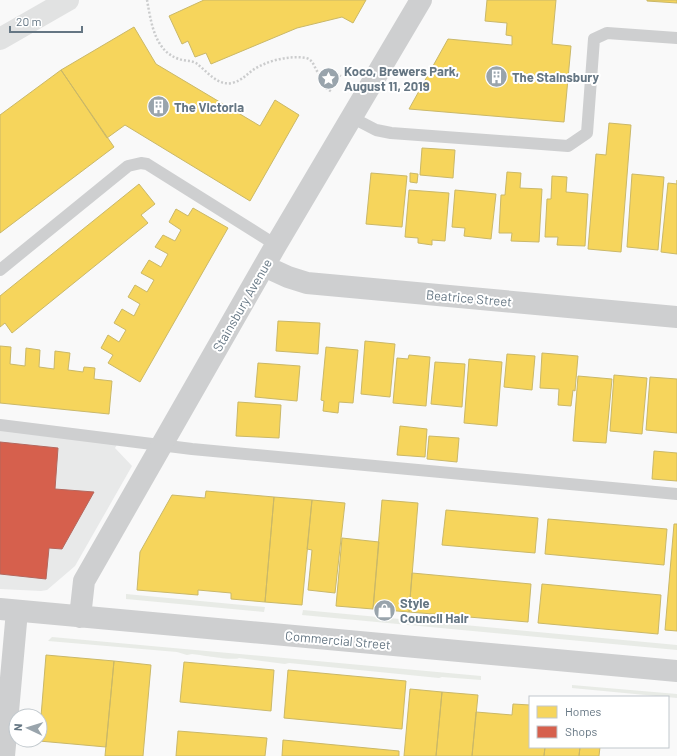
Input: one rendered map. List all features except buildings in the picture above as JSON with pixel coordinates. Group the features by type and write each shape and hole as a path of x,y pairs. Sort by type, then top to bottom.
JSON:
{"street":[{"path":"0,40 68,0"},
{"name":"Stainsbury Avenue","path":"80,617 84,581 276,245 421,0"},
{"name":"Beatrice Street","path":"264,266 288,277 307,283 677,317"},
{"path":"4,756 9,610"},
{"name":"Commercial Street","path":"9,610 677,672"}],"lane":[{"path":"352,117 376,130 391,133 568,146 587,133 594,39 607,33 677,38"},
{"path":"0,270 128,166 141,163 147,164 276,245"},
{"path":"0,426 162,445 677,494"}],"path":[{"path":"146,0 152,30 162,47 178,58 195,63 212,77 222,82 231,83 240,81 265,64 289,58 308,59 313,63 318,73 321,75"},
{"path":"332,92 321,84 319,80 321,75 328,71 341,76"}],"shaded area":[{"path":"0,425 120,439 115,448 132,466 75,566 47,590 0,589"},
{"path":"126,594 265,607 264,612 126,599"},
{"path":"303,610 677,645 677,650 302,615"},
{"path":"52,637 481,676 481,680 439,678 289,663 285,664 239,658 217,658 192,654 187,655 177,652 48,641"},
{"path":"572,685 677,694 677,698 669,697 669,696 572,688"}],"place":[{"name":"The Stainsbury","path":"497,77"},
{"name":"Koco, Brewers Park, August 11, 2019","path":"328,78"},
{"name":"The Victoria","path":"158,107"},
{"name":"Style Council Hair","path":"384,610"}]}
